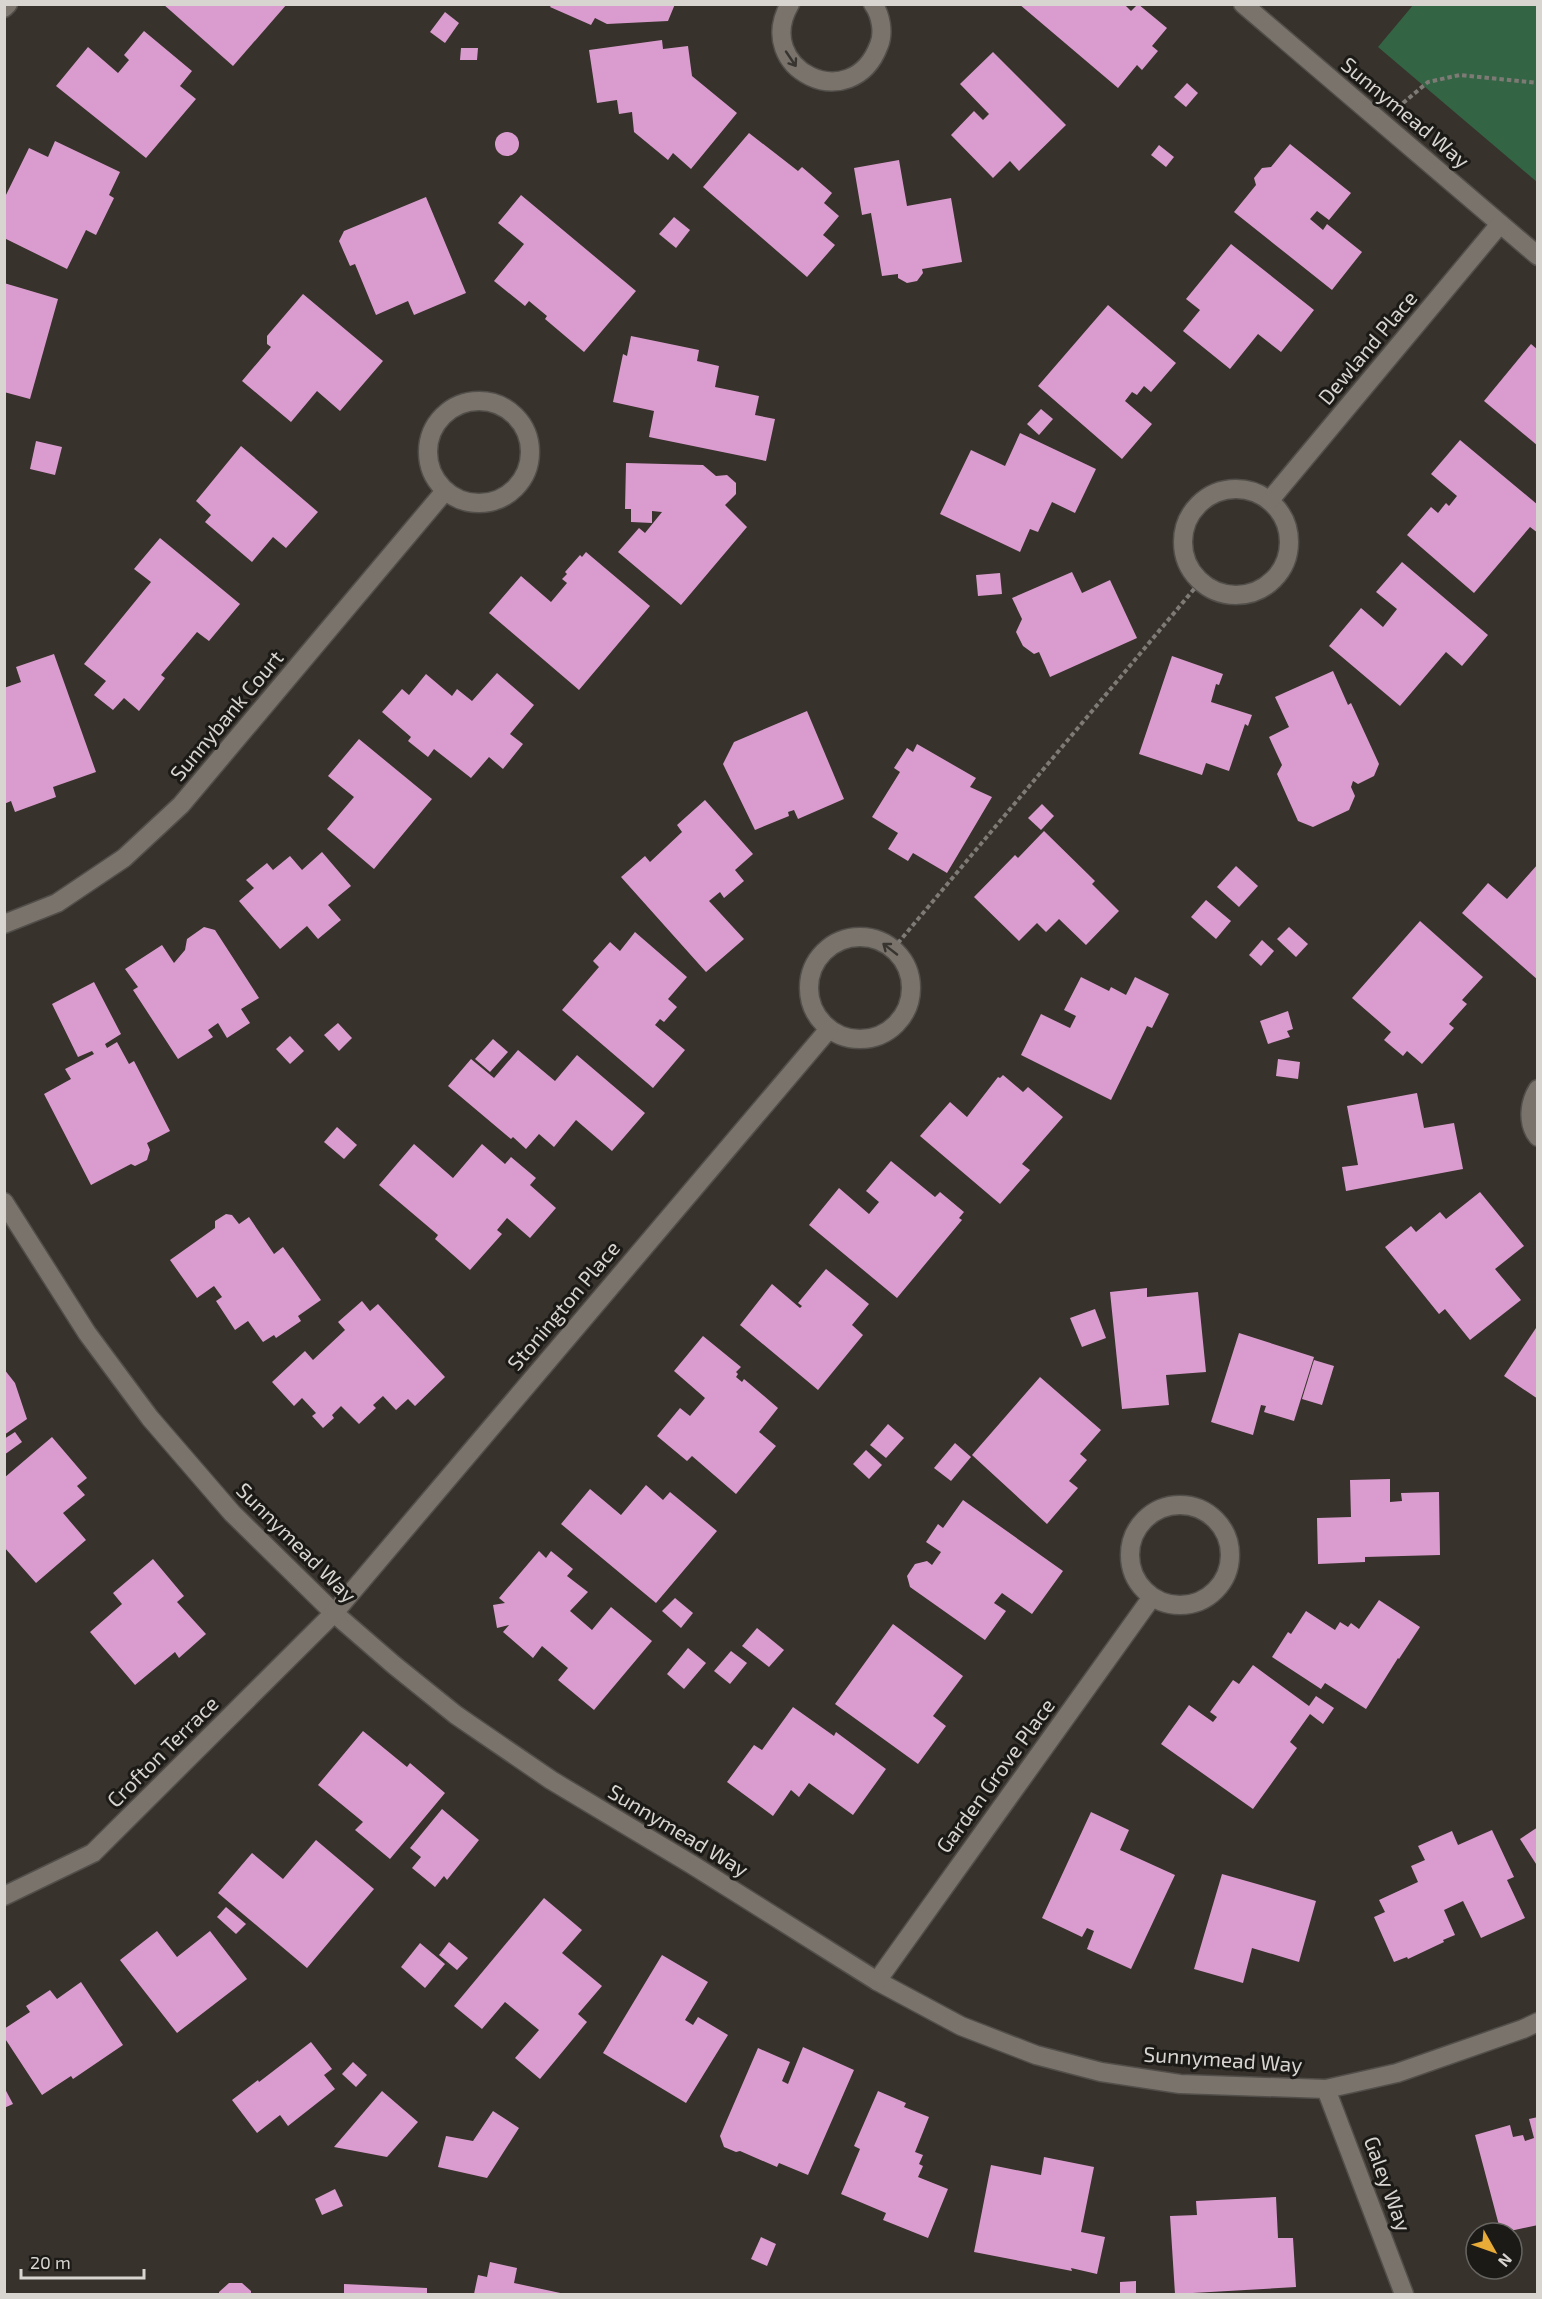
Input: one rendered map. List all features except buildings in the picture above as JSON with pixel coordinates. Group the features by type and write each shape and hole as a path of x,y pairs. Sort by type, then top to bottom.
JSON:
{"street":[{"path":"4,8 8,4"},
{"path":"790,4 784,14 781,30 783,46 790,61 802,73 810,77 834,82 850,78 865,70 875,56 881,40 881,23 873,4"},
{"name":"Sunnymead Way","path":"1242,4 1538,256"},
{"name":"Dewland Place","path":"1270,500 1500,224"},
{"path":"480,400 498,403 513,413 524,425 530,440 530,456 526,472 518,486 506,496 490,502 474,503 459,499 445,490 434,477 428,460 428,441 435,425 447,411 462,403 480,400"},
{"path":"1236,488 1254,491 1270,500 1281,513 1288,528 1290,546 1286,562 1277,577 1248,594 1231,595 1215,591 1200,582 1189,567 1183,550 1184,531 1190,514 1202,501 1218,491 1236,488"},
{"name":"Sunnybank Court","path":"4,924 57,903 114,865 181,805 445,490"},
{"path":"864,937 879,941 893,949 905,963 911,979 910,997 904,1013 894,1027 878,1036 862,1040 844,1037 829,1029 818,1016 811,1002 809,986 813,970 821,956 833,946 848,939 864,937"},
{"name":"Stonington Place","path":"334,1613 829,1029"},
{"path":"1538,1089 1530,1110 1532,1131 1538,1137"},
{"name":"Sunnymead Way","path":"4,1202 87,1333 150,1418 232,1513 334,1613 456,1715 551,1780 691,1864 877,1981 960,2025 1036,2055 1101,2072 1180,2084 1326,2089 1397,2073 1523,2030 1538,2022"},
{"path":"1179,1504 1194,1506 1209,1512 1221,1525 1229,1541 1231,1558 1227,1575 1217,1589 1202,1600 1186,1605 1168,1604 1152,1597 1141,1586 1133,1572 1130,1556 1131,1540 1138,1526 1149,1515 1163,1507 1179,1504"},
{"name":"Garden Grove Place","path":"877,1981 1152,1597"},
{"name":"Crofton Terrace","path":"4,1896 93,1854 334,1613"},
{"name":"Galey Way","path":"1326,2089 1404,2295"}],"path":[{"path":"1381,122 1428,82 1460,75 1538,83"},
{"path":"893,949 1200,582"}],"green space":[{"path":"1414,4 1537,5 1537,182 1378,47"}]}
